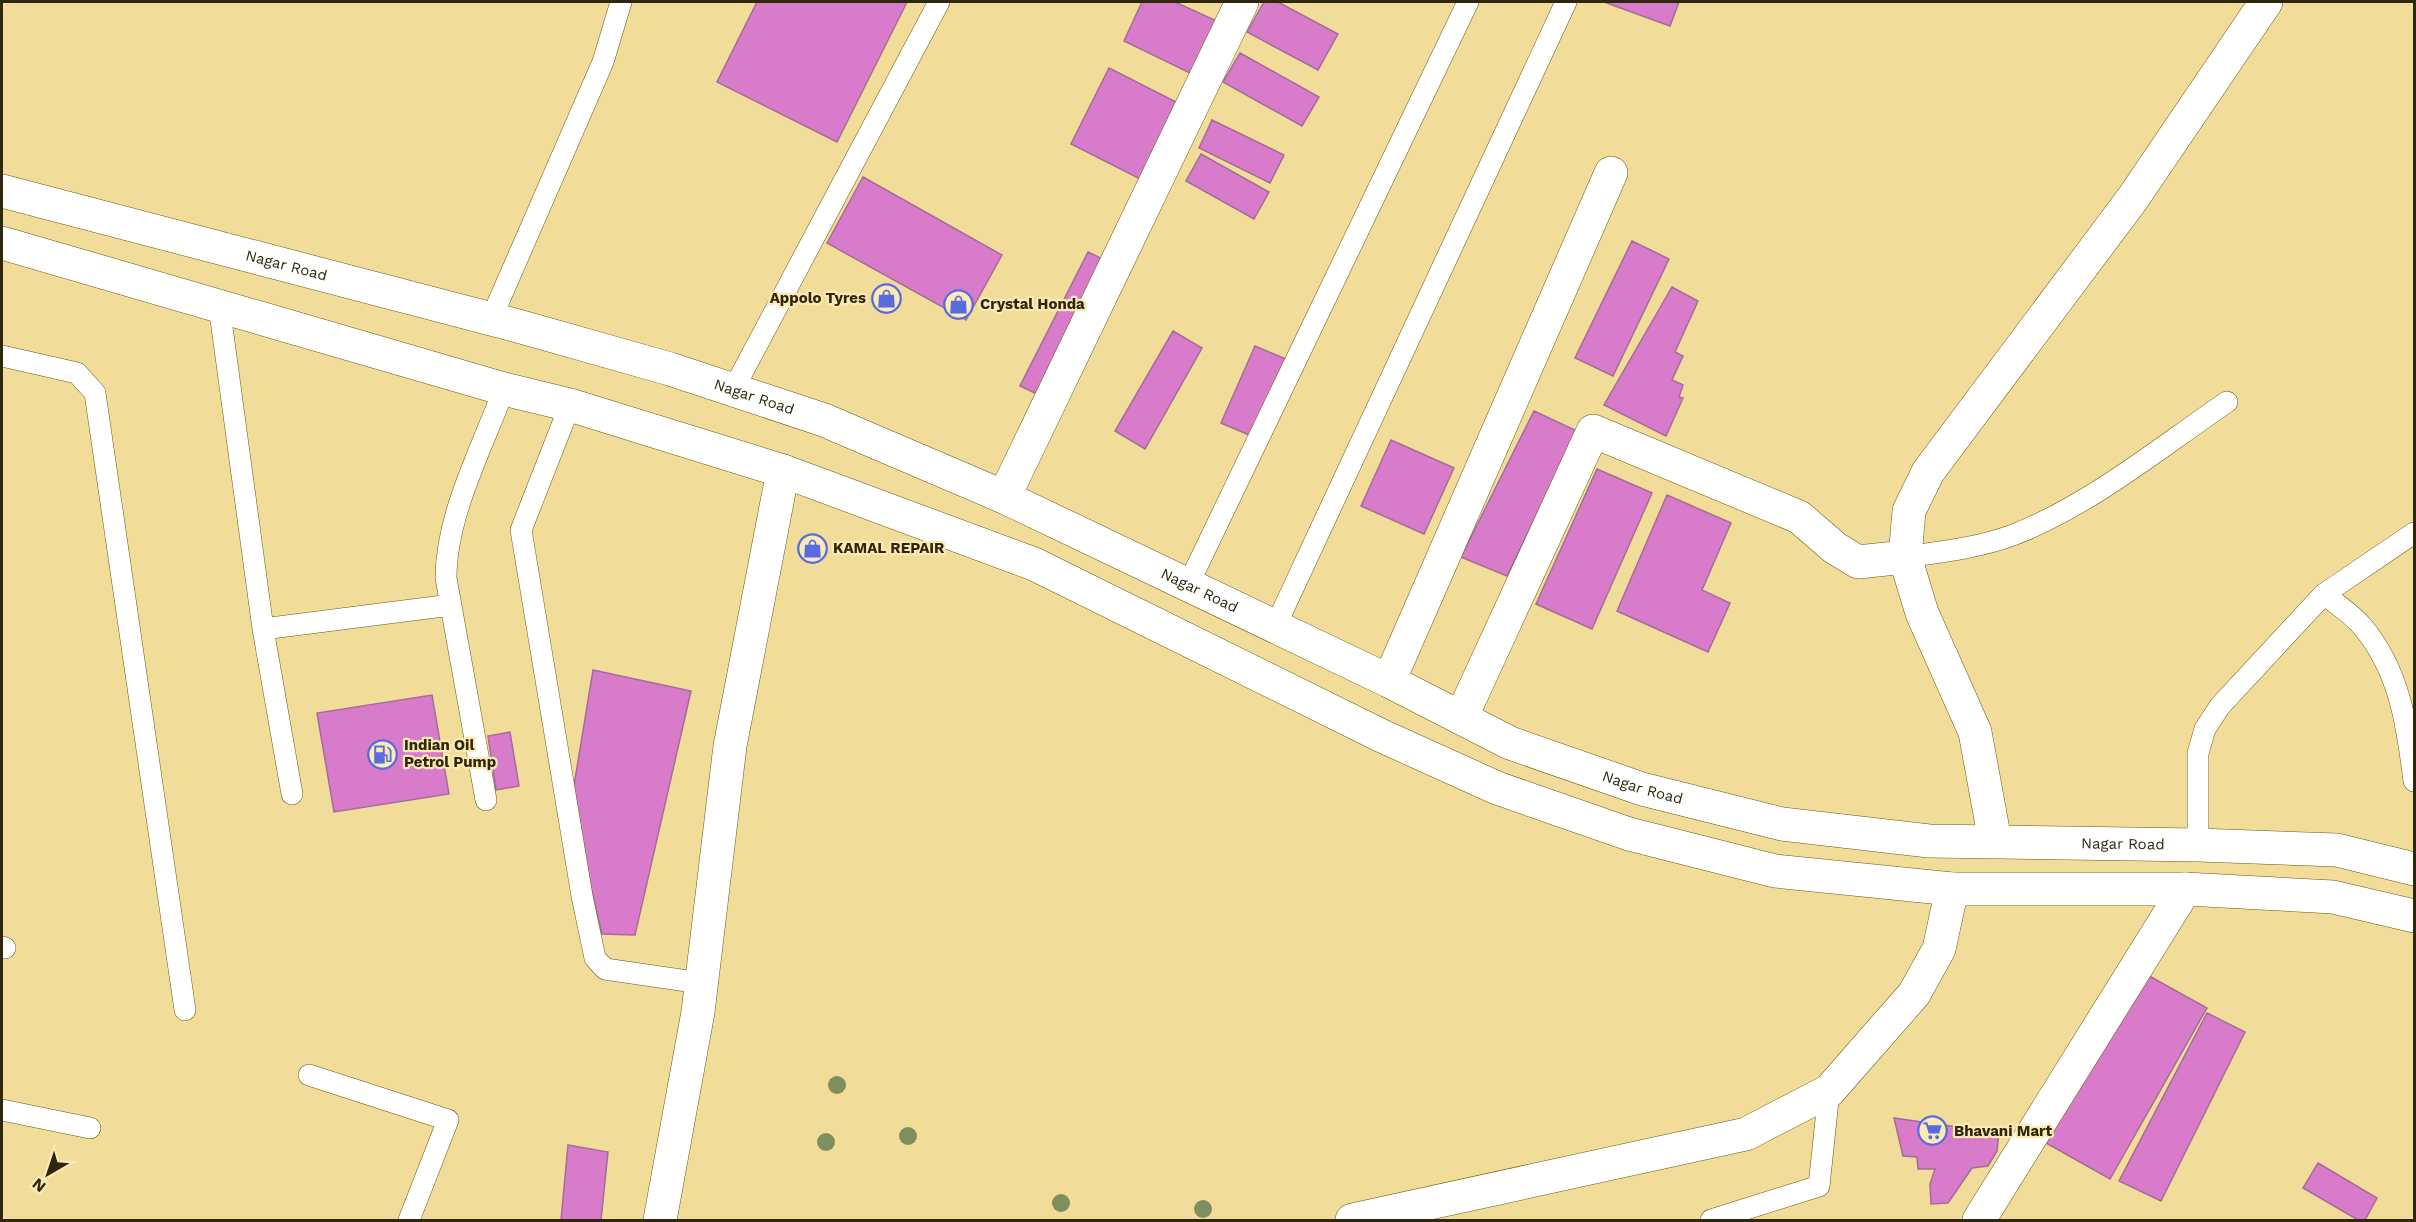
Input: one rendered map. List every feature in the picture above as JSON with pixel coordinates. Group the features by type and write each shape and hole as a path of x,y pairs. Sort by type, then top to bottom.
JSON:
{"main road":[{"path":"1004,497 1242,2"},
{"path":"1995,841 1974,732 1922,613 1905,557 1909,511 1928,472 2133,198 2266,2"},
{"path":"1389,681 1611,173"},
{"name":"Nagar Road","path":"2,191 491,319 670,369 824,420 1004,497 1389,681 1510,743 1642,789 1782,824 1929,841 2198,845 2337,850 2415,869"},
{"path":"2,243 504,389 570,405 783,471 1034,564 1382,736 1497,788 1629,834 1775,871 1952,890 2185,889 2333,897 2415,916"},
{"path":"1461,718 1593,431 1799,517 1835,548 1858,562 1905,557"},
{"path":"660,1221 701,983 730,746 783,471"},
{"path":"1979,1221 2185,889"},
{"path":"1352,1221 1746,1134 1829,1091 1914,994 1939,949 1952,890"}],"lane":[{"path":"491,319 603,62 621,2"},
{"path":"733,390 939,2"},
{"path":"1188,585 1468,2"},
{"path":"1275,627 1566,2"},
{"path":"219,305 263,629 292,794"},
{"path":"2,356 77,373 95,393 186,1010"},
{"path":"486,800 446,578 448,543 504,389"},
{"path":"1905,557 1961,550 2012,535 2065,512 2227,402"},
{"path":"570,405 521,530 582,896 595,958 605,969 701,983"},
{"path":"2198,845 2198,753 2205,729 2220,706 2324,594 2415,533"},
{"path":"2324,594 2362,626 2391,668 2406,718 2415,781"},
{"path":"263,629 451,605"},
{"path":"309,1075 448,1120 409,1221"},
{"path":"1711,1221 1819,1186 1829,1091"},
{"path":"2,1110 90,1128"}],"building":[{"path":"757,2 907,2 837,142 717,82"},
{"path":"1142,2 1175,2 1217,21 1192,74 1124,41"},
{"path":"1264,2 1278,2 1338,34 1318,70 1247,32"},
{"path":"1604,2 1679,2 1670,26"},
{"path":"1240,53 1319,97 1302,126 1223,82"},
{"path":"1109,68 1188,108 1150,184 1071,144"},
{"path":"1212,120 1284,155 1270,183 1199,148"},
{"path":"1201,154 1269,192 1254,219 1186,181"},
{"path":"863,177 1002,255 966,320 827,243"},
{"path":"1632,241 1669,259 1613,376 1575,358"},
{"path":"1088,252 1113,264 1045,398 1020,386"},
{"path":"1672,287 1698,301 1675,352 1683,356 1672,380 1683,385 1679,397 1683,398 1666,436 1604,405"},
{"path":"1173,331 1202,348 1145,449 1115,431"},
{"path":"1255,346 1288,360 1254,437 1221,423"},
{"path":"1534,411 1577,431 1507,576 1461,557"},
{"path":"1391,440 1454,468 1424,534 1361,506"},
{"path":"1597,469 1652,493 1592,629 1536,604"},
{"path":"1667,495 1731,523 1702,590 1730,603 1708,652 1617,611"},
{"path":"593,670 691,691 635,935 602,934 571,804"},
{"name":"Indian Oil Petrol Pump","path":"432,695 449,794 334,812 317,713"},
{"path":"510,732 519,786 496,790 488,736"},
{"path":"2142,972 2207,1008 2110,1179 2046,1143"},
{"path":"2207,1013 2245,1032 2161,1201 2119,1181"},
{"path":"1894,1118 1999,1133 1997,1151 1988,1166 1972,1168 1948,1203 1931,1204 1930,1184 1935,1169 1918,1169 1917,1157 1903,1156"},
{"path":"568,1145 608,1152 601,1220 561,1220"},
{"path":"2318,1163 2377,1198 2365,1220 2358,1220 2303,1188"}],"place":[{"name":"Appolo Tyres","path":"887,298"},
{"name":"Crystal Honda","path":"959,304"},
{"name":"KAMAL REPAIR","path":"812,548"},
{"name":"Indian Oil Petrol Pump","path":"383,754"},
{"name":"Bhavani Mart","path":"1933,1131"}]}
